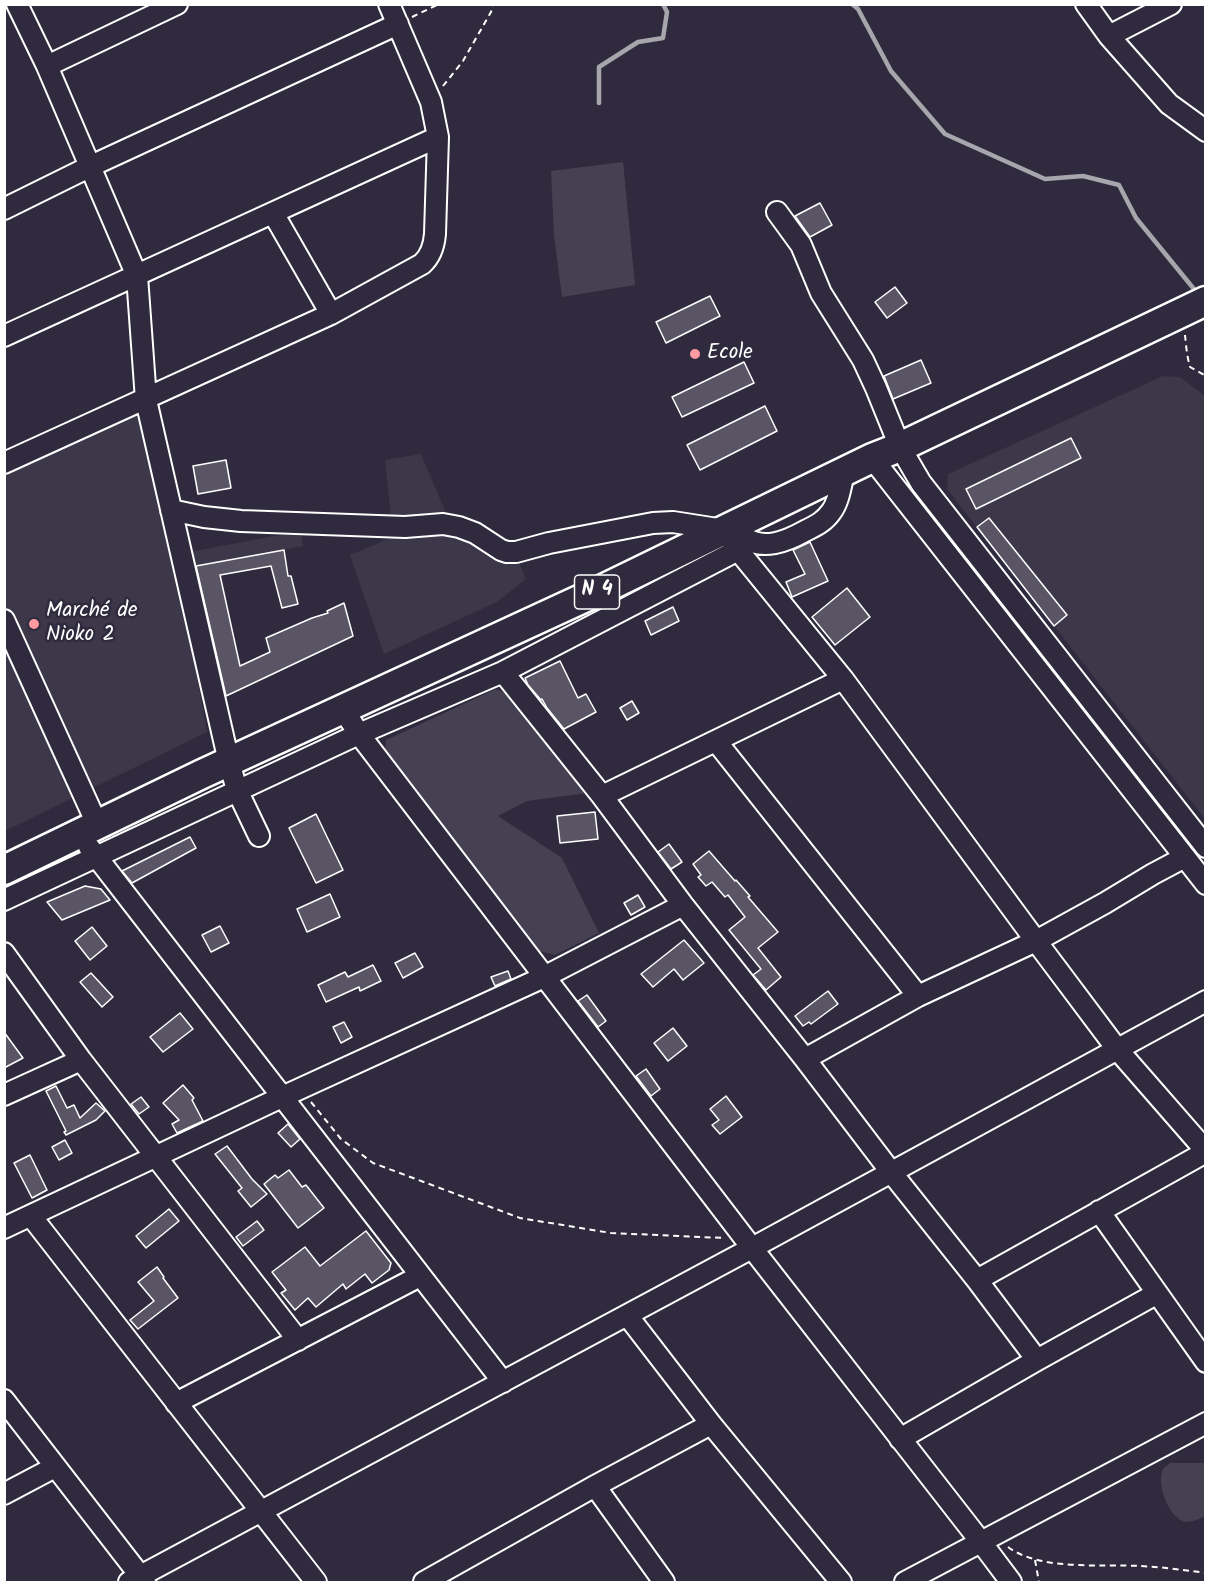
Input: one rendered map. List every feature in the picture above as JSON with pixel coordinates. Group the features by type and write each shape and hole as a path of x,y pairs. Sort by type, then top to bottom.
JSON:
{"highway":[{"name":"N 4","path":"4,870 88,828 603,589 732,535 872,458 900,447 1196,306"}],"street":[{"path":"17,4 47,66 137,276 146,400 229,762 237,790 258,836"},
{"path":"47,66 177,4"},
{"path":"4,463 331,314 429,259 435,243 438,137 431,102 389,4"},
{"path":"1086,4 1109,36 1169,104 1206,131"},
{"path":"1109,36 1171,4"},
{"path":"4,209 91,166 398,24"},
{"path":"4,336 438,137"},
{"path":"777,212 801,245 821,293 859,365 876,388 900,447 921,483 1206,847"},
{"path":"273,213 331,314"},
{"path":"872,458 1206,884"},
{"path":"171,510 241,521 405,527 443,524 475,533 507,552 673,522 732,535 843,679 1118,1049 1206,1152 977,1280"},
{"path":"4,900 359,734 503,672 732,535"},
{"path":"4,620 88,828 96,856 503,1382"},
{"path":"503,672 602,796 683,905 977,1280 1036,1359"},
{"path":"602,796 843,679"},
{"path":"343,709 359,734 544,977 900,1439 987,1539 1011,1582"},
{"path":"716,741 918,996"},
{"path":"805,1059 918,996 1036,941 1185,857"},
{"path":"4,1228 544,977 683,905"},
{"path":"4,954 81,1060 298,1340"},
{"path":"4,1400 138,1581 261,1512 1206,1001"},
{"path":"4,1095 81,1060"},
{"path":"1099,1211 1206,1362"},
{"path":"31,1216 316,1582"},
{"path":"176,1403 420,1276"},
{"path":"900,1439 1036,1359 1156,1294"},
{"path":"627,1316 711,1425 841,1582"},
{"path":"905,1582 1206,1423"},
{"path":"424,1582 595,1486 711,1425"},
{"path":"4,1494 55,1467"},
{"path":"595,1486 664,1582"}],"path":[{"path":"398,24 439,4"},
{"path":"431,102 463,61 491,12 493,4"},
{"path":"1196,306 1185,337 1188,358 1190,367 1206,376"},
{"path":"301,1089 341,1139 373,1163 520,1218 611,1233 725,1238 752,1248"},
{"path":"987,1539 1035,1560 1082,1565 1142,1566 1206,1573"},
{"path":"1035,1560 1040,1582"}],"shaded area":[{"path":"623,162 635,285 562,297 554,235 551,171"},
{"path":"1163,376 1180,377 1205,396 1205,819 947,489 948,474"},
{"path":"147,394 207,732 5,831 5,462"},
{"path":"421,454 454,532 476,535 519,562 526,579 497,602 384,654 350,555 393,537 385,460"},
{"path":"301,531 303,546 193,567 189,552"},
{"path":"496,689 508,694 587,793 527,801 498,816 562,858 599,933 555,955 539,951 385,753 386,740"},
{"path":"1170,1463 1205,1463 1205,1516 1185,1522 1172,1512 1162,1490 1161,1482 1163,1469"}],"building":[{"path":"820,203 832,225 810,237 795,216"},
{"path":"895,287 907,303 887,318 875,302"},
{"path":"710,296 720,316 666,343 656,322"},
{"path":"921,360 931,383 893,399 884,376"},
{"path":"744,362 754,383 682,417 672,397"},
{"path":"765,406 777,431 700,470 687,445"},
{"path":"1071,438 1081,458 976,509 966,489"},
{"path":"226,460 231,488 198,494 193,466"},
{"path":"989,518 1067,615 1054,626 977,527"},
{"path":"810,542 828,581 792,597 786,582 805,574 793,550"},
{"path":"284,550 288,576 291,576 298,604 282,608 271,566 220,575 240,666 270,652 266,638 328,613 327,611 344,603 353,636 226,696 196,566"},
{"path":"847,588 870,617 835,645 812,617"},
{"path":"673,607 679,621 651,635 645,621"},
{"path":"560,661 578,698 586,694 596,712 564,729 542,699 528,685 525,678"},
{"path":"632,701 639,713 627,720 620,708"},
{"path":"595,812 598,839 560,843 557,816"},
{"path":"316,814 343,870 316,883 289,828"},
{"path":"190,837 196,848 132,883 122,871"},
{"path":"669,844 682,862 671,869 658,852"},
{"path":"709,851 750,896 748,897 778,932 758,948 781,977 766,990 753,975 761,969 729,930 745,917 728,895 725,897 712,882 706,886 698,877 701,875 693,864"},
{"path":"85,886 101,889 110,900 62,920 47,902"},
{"path":"330,894 340,917 307,932 297,909"},
{"path":"638,895 645,907 631,915 624,903"},
{"path":"220,926 229,943 211,952 202,935"},
{"path":"92,927 107,946 90,960 75,941"},
{"path":"684,940 704,963 683,980 674,969 653,987 641,974"},
{"path":"415,953 423,967 403,978 395,963"},
{"path":"373,965 381,981 360,991 359,987 326,1002 318,985 345,972 348,977"},
{"path":"508,971 511,979 495,986 491,977"},
{"path":"91,973 113,997 102,1007 80,982"},
{"path":"828,991 838,1004 811,1024 809,1022 803,1026 795,1016"},
{"path":"587,995 606,1021 598,1027 578,1001"},
{"path":"180,1013 193,1029 163,1052 150,1037"},
{"path":"344,1022 352,1037 341,1043 333,1027"},
{"path":"673,1028 687,1046 668,1061 654,1043"},
{"path":"4,1032 23,1058 4,1068"},
{"path":"646,1069 660,1089 651,1096 636,1076"},
{"path":"183,1085 194,1098 192,1100 203,1121 177,1133 172,1124 179,1120 163,1103"},
{"path":"56,1086 67,1108 74,1105 80,1118 96,1103 105,1111 96,1120 66,1135 46,1091"},
{"path":"726,1096 742,1117 720,1134 712,1125 719,1120 710,1109"},
{"path":"141,1097 149,1107 139,1114 131,1104"},
{"path":"288,1124 300,1139 291,1147 278,1133"},
{"path":"65,1140 72,1153 59,1160 52,1147"},
{"path":"227,1146 252,1179 267,1194 251,1207 238,1191 242,1188 215,1154"},
{"path":"30,1155 47,1190 32,1198 14,1163"},
{"path":"289,1170 302,1187 306,1185 324,1208 298,1228 264,1184 275,1175 278,1178"},
{"path":"169,1209 179,1221 146,1248 136,1236"},
{"path":"257,1221 264,1230 243,1246 236,1237"},
{"path":"366,1231 391,1263 389,1270 372,1283 365,1274 346,1289 343,1284 316,1307 308,1298 295,1310 281,1293 286,1290 272,1272 305,1247 320,1266"},
{"path":"157,1267 178,1298 138,1329 130,1320 154,1301 138,1282"}],"waterway":[{"path":"599,103 599,67 638,42 663,38 667,12 663,4"},
{"path":"852,4 858,9 891,71 945,134 1045,179 1083,176 1119,185 1136,218 1198,294"}],"place":[{"name":"Ecole","path":"695,354"},
{"name":"Marché de Nioko 2","path":"34,624"}]}
